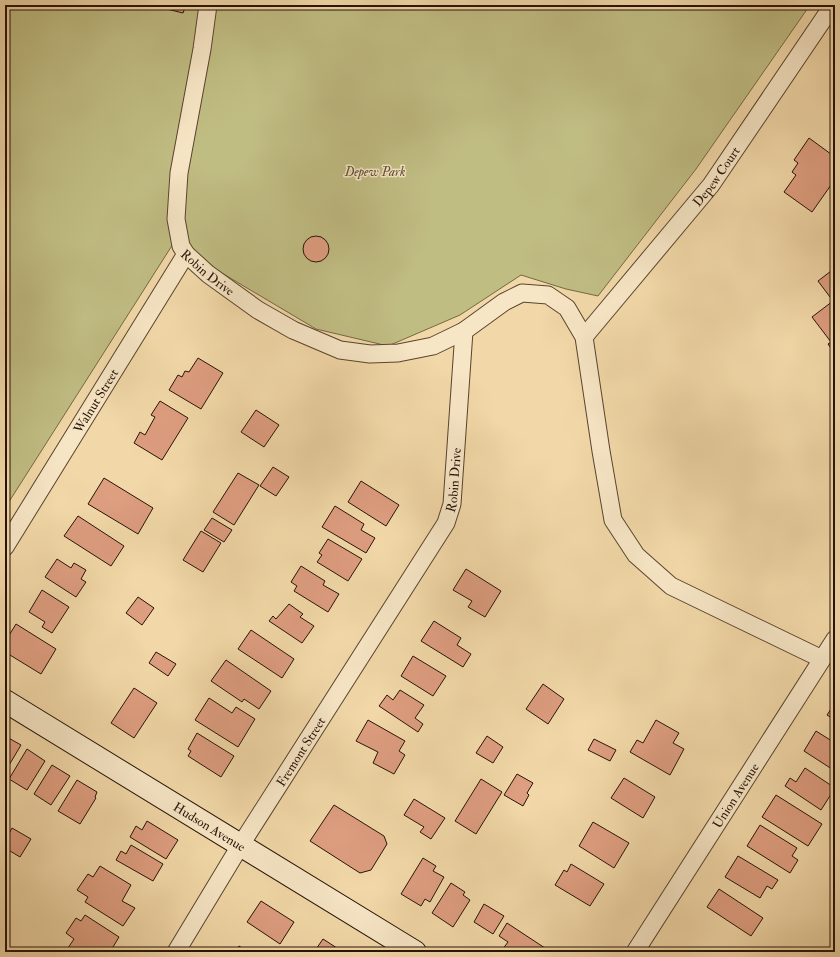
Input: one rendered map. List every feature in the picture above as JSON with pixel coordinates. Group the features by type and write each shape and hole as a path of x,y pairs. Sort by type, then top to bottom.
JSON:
{"street":[{"name":"Robin Drive","path":"208,5 202,49 179,173 176,219 181,246 186,254 208,274 258,310 293,330 340,350 370,354 398,352 433,346 464,331 504,302 522,292 548,295 567,308 584,337"},
{"name":"Depew Court","path":"584,337 711,185 833,5"},
{"name":"Walnut Street","path":"5,547 186,254"},
{"name":"Robin Drive","path":"428,552 446,523 452,504 464,331"},
{"path":"584,337 613,520 636,555 671,586 822,660"},
{"name":"Fremont Street","path":"176,952 240,846 428,552"},
{"name":"Union Avenue","path":"635,952 835,639"},
{"name":"Hudson Avenue","path":"5,701 415,952"}],"green space":[{"name":"Depew Park","path":"5,5 810,5 696,169 598,296 566,289 521,275 460,315 388,346 316,329 173,244 5,508"}],"building":[{"path":"168,5 186,5 183,13 167,9"},
{"path":"809,138 835,157 835,187 831,185 812,212 784,192 796,175 792,172 798,163 794,160"},
{"path":"316,236 325,240 329,249 325,258 316,262 307,258 303,249 307,240"},
{"path":"835,268 835,354 828,344 831,342 812,317 833,301 818,281"},
{"path":"198,358 223,373 201,409 169,390 178,375 182,377 185,371 189,372"},
{"path":"160,401 188,418 162,460 134,443 140,432 145,435 155,417 151,415"},
{"path":"256,410 279,425 264,447 241,432"},
{"path":"273,467 289,477 276,496 260,486"},
{"path":"238,473 259,485 234,525 213,512"},
{"path":"104,478 153,508 138,534 88,504"},
{"path":"361,481 399,505 386,526 348,502"},
{"path":"335,506 364,524 361,530 375,538 366,553 322,527"},
{"path":"78,516 124,546 111,566 64,536"},
{"path":"212,518 232,530 224,542 204,530"},
{"path":"201,531 221,543 203,572 183,560"},
{"path":"328,539 362,559 348,581 317,562 322,555 319,553"},
{"path":"57,559 71,568 74,563 86,570 81,579 86,582 76,597 45,577"},
{"path":"301,566 325,581 323,585 339,594 328,612 294,591 297,586 291,582"},
{"path":"466,569 501,591 485,617 468,607 472,601 453,590"},
{"path":"42,590 69,607 52,633 42,627 45,622 29,612"},
{"path":"138,597 154,608 142,625 126,613"},
{"path":"289,604 303,614 300,617 314,626 302,643 269,621 273,616 276,619"},
{"path":"434,621 461,638 457,645 471,654 463,667 421,641"},
{"path":"16,624 56,649 41,674 5,652 5,642"},
{"path":"251,630 294,659 282,678 238,649"},
{"path":"156,652 176,664 168,676 149,663"},
{"path":"413,656 446,676 433,696 401,676"},
{"path":"226,660 271,691 259,709 244,699 242,702 211,681"},
{"path":"543,684 564,699 548,724 526,709"},
{"path":"134,688 157,703 134,738 111,723"},
{"path":"400,690 424,705 415,718 423,724 418,732 379,706 387,695 393,700"},
{"path":"209,698 232,713 236,707 255,719 238,747 195,720"},
{"path":"835,703 835,720 827,715"},
{"path":"368,720 405,741 399,751 405,755 394,774 373,763 378,752 356,741"},
{"path":"656,720 679,733 673,743 684,749 670,775 630,752 637,740 643,743"},
{"path":"816,731 835,743 835,771 804,751"},
{"path":"197,733 234,756 221,777 188,756 191,751 188,749"},
{"path":"5,736 21,745 5,772"},
{"path":"487,736 503,747 493,763 476,753"},
{"path":"594,739 616,750 610,761 588,750"},
{"path":"27,749 45,761 27,790 9,779"},
{"path":"52,765 70,776 51,805 34,794"},
{"path":"805,768 835,788 821,810 785,786 790,778 796,782"},
{"path":"517,774 533,783 527,793 529,795 523,806 504,795"},
{"path":"624,778 655,797 643,818 611,798"},
{"path":"481,779 502,792 476,834 455,821"},
{"path":"77,780 97,792 96,798 80,824 58,811"},
{"path":"776,795 822,824 808,846 762,817"},
{"path":"414,799 445,818 431,839 420,832 424,827 404,815"},
{"path":"334,805 384,836 387,844 371,870 360,873 310,841"},
{"path":"147,821 178,840 166,859 130,837 136,826 142,830"},
{"path":"593,822 629,843 614,868 579,846"},
{"path":"760,825 797,848 792,856 798,860 790,873 747,846"},
{"path":"12,828 31,839 20,857 5,848 5,841"},
{"path":"131,845 163,864 153,881 116,860 121,851 126,854"},
{"path":"738,856 778,880 772,889 767,886 760,898 725,877"},
{"path":"423,858 436,866 433,871 444,877 430,902 425,899 421,906 401,894"},
{"path":"571,864 604,884 590,906 555,885 564,870 567,872"},
{"path":"100,866 131,885 122,901 135,908 123,926 85,902 88,897 77,890 88,874 93,877"},
{"path":"451,883 465,892 463,895 470,900 453,927 432,913"},
{"path":"719,889 763,918 751,936 707,907"},
{"path":"261,901 294,922 280,944 247,922"},
{"path":"484,904 504,916 493,934 474,922"},
{"path":"85,915 119,937 110,952 86,952 83,950 81,952 74,952 68,948 74,939 66,933 76,918 81,921"},
{"path":"507,923 551,952 505,952 502,950 508,942 499,936"},
{"path":"323,939 340,950 339,952 314,952"},
{"path":"239,946 248,952 230,952 232,949 236,951"}]}
